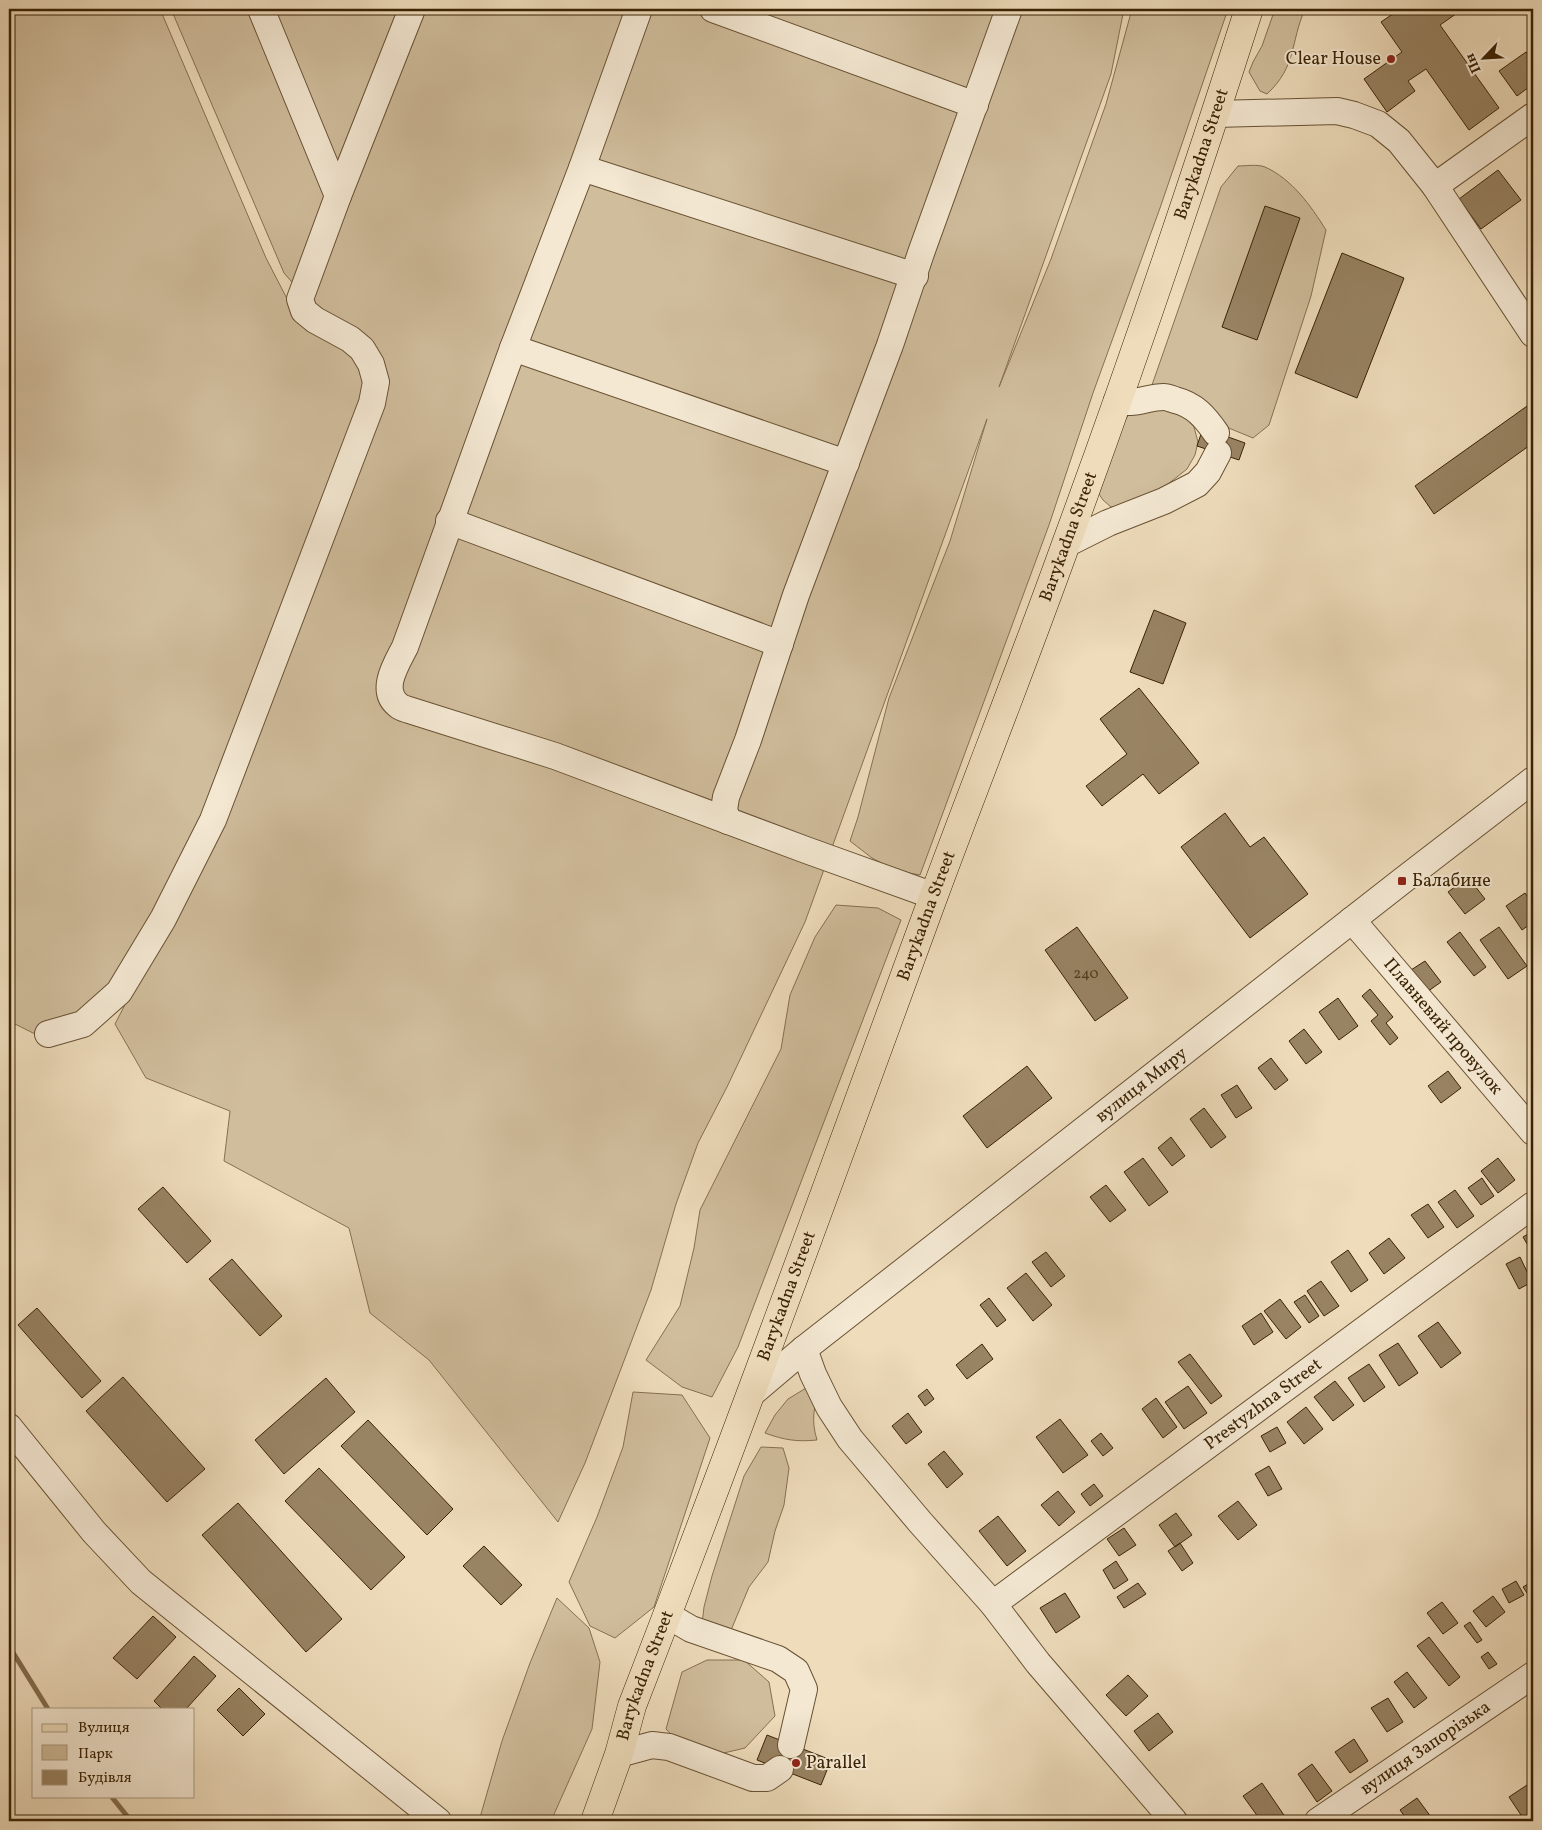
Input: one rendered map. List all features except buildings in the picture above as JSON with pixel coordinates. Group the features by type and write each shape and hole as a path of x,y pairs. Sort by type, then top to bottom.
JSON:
{"main road":[{"name":"Barykadna Street","path":"595,1821 619,1754 632,1706 853,1121 934,896 1118,401 1249,9"}],"street":[{"path":"261,9 338,196"},
{"path":"48,1034 83,1024 119,992 163,919 212,820 372,403 376,382 372,364 362,349 350,339 310,316 304,311 300,300 338,196 412,9"},
{"path":"639,9 582,168 513,348 405,647 389,686 392,696 398,705 554,756 934,896"},
{"path":"712,9 975,105"},
{"path":"728,821 724,810 726,798 748,740 796,595 846,464 1009,9"},
{"path":"1215,114 1337,111 1378,124 1399,141 1435,186 1533,334"},
{"path":"1435,186 1533,116"},
{"path":"582,168 914,276"},
{"path":"513,348 846,464"},
{"path":"1066,544 1108,523 1164,501 1197,484 1208,472 1217,443 1205,416 1195,408 1183,402 1164,397 1129,403 1118,401"},
{"path":"449,521 780,644"},
{"name":"вулиця Миру","path":"751,1394 804,1349 1533,780"},
{"name":"Плавневий провулок","path":"1352,920 1533,1132"},
{"name":"Prestyzhna Street","path":"993,1604 1533,1205"},
{"path":"804,1349 813,1374 829,1407 850,1439 993,1604 1038,1664 1174,1821"},
{"path":"9,1427 94,1532 141,1582 438,1821"},
{"path":"667,1615 691,1629 778,1659 796,1671 804,1689 791,1745"},
{"name":"вулиця Запорізька","path":"1318,1821 1533,1675"},
{"path":"619,1754 652,1745 669,1747 753,1778 767,1778 780,1769"}],"green space":[{"path":"9,9 160,9 266,258 299,322 345,347 386,390 284,273 171,9 1124,9 1111,74 999,387 1051,259 1106,104 1132,9 1228,9 1160,208 1093,393 1049,525 920,875 897,871 872,858 850,841 889,698 950,541 987,419 805,922 727,1087 698,1143 676,1204 651,1290 585,1463 558,1522 429,1360 370,1313 349,1228 224,1161 230,1111 146,1078 115,1024 130,995 124,993 51,1042 9,1021"},
{"path":"1275,9 1305,9 1288,64 1277,84 1267,94 1260,91 1249,72 1262,46"},
{"path":"1238,166 1262,166 1275,172 1300,194 1326,230 1311,296 1269,425 1253,438 1219,424 1183,415 1194,427 1198,442 1195,455 1187,469 1168,484 1127,507 1111,507 1099,494 1121,427 1129,414 1157,400 1152,385 1221,187"},
{"path":"836,905 878,908 901,920 738,1347 712,1397 682,1387 646,1360 680,1306 694,1248 700,1210 781,1049 790,995 815,937"},
{"path":"816,1382 819,1388 814,1420 817,1440 791,1440 765,1433 775,1415 788,1399"},
{"path":"633,1392 682,1395 710,1438 654,1607 615,1638 590,1626 569,1582 597,1517 623,1447"},
{"path":"761,1447 783,1448 789,1468 784,1505 775,1531 768,1562 749,1587 729,1635 702,1624 704,1607 744,1476"},
{"path":"557,1598 589,1628 600,1662 592,1729 551,1821 479,1821 502,1741 530,1663"},
{"path":"707,1660 744,1660 769,1682 775,1716 745,1748 711,1756 680,1744 666,1729 682,1672"}],"waterway":[{"path":"9,1646 47,1708"},
{"path":"113,1798 131,1821"}],"place":[{"name":"Clear House","path":"1391,59"},
{"name":"Балабине","path":"1402,881"},
{"name":"Parallel","path":"796,1763"}]}
